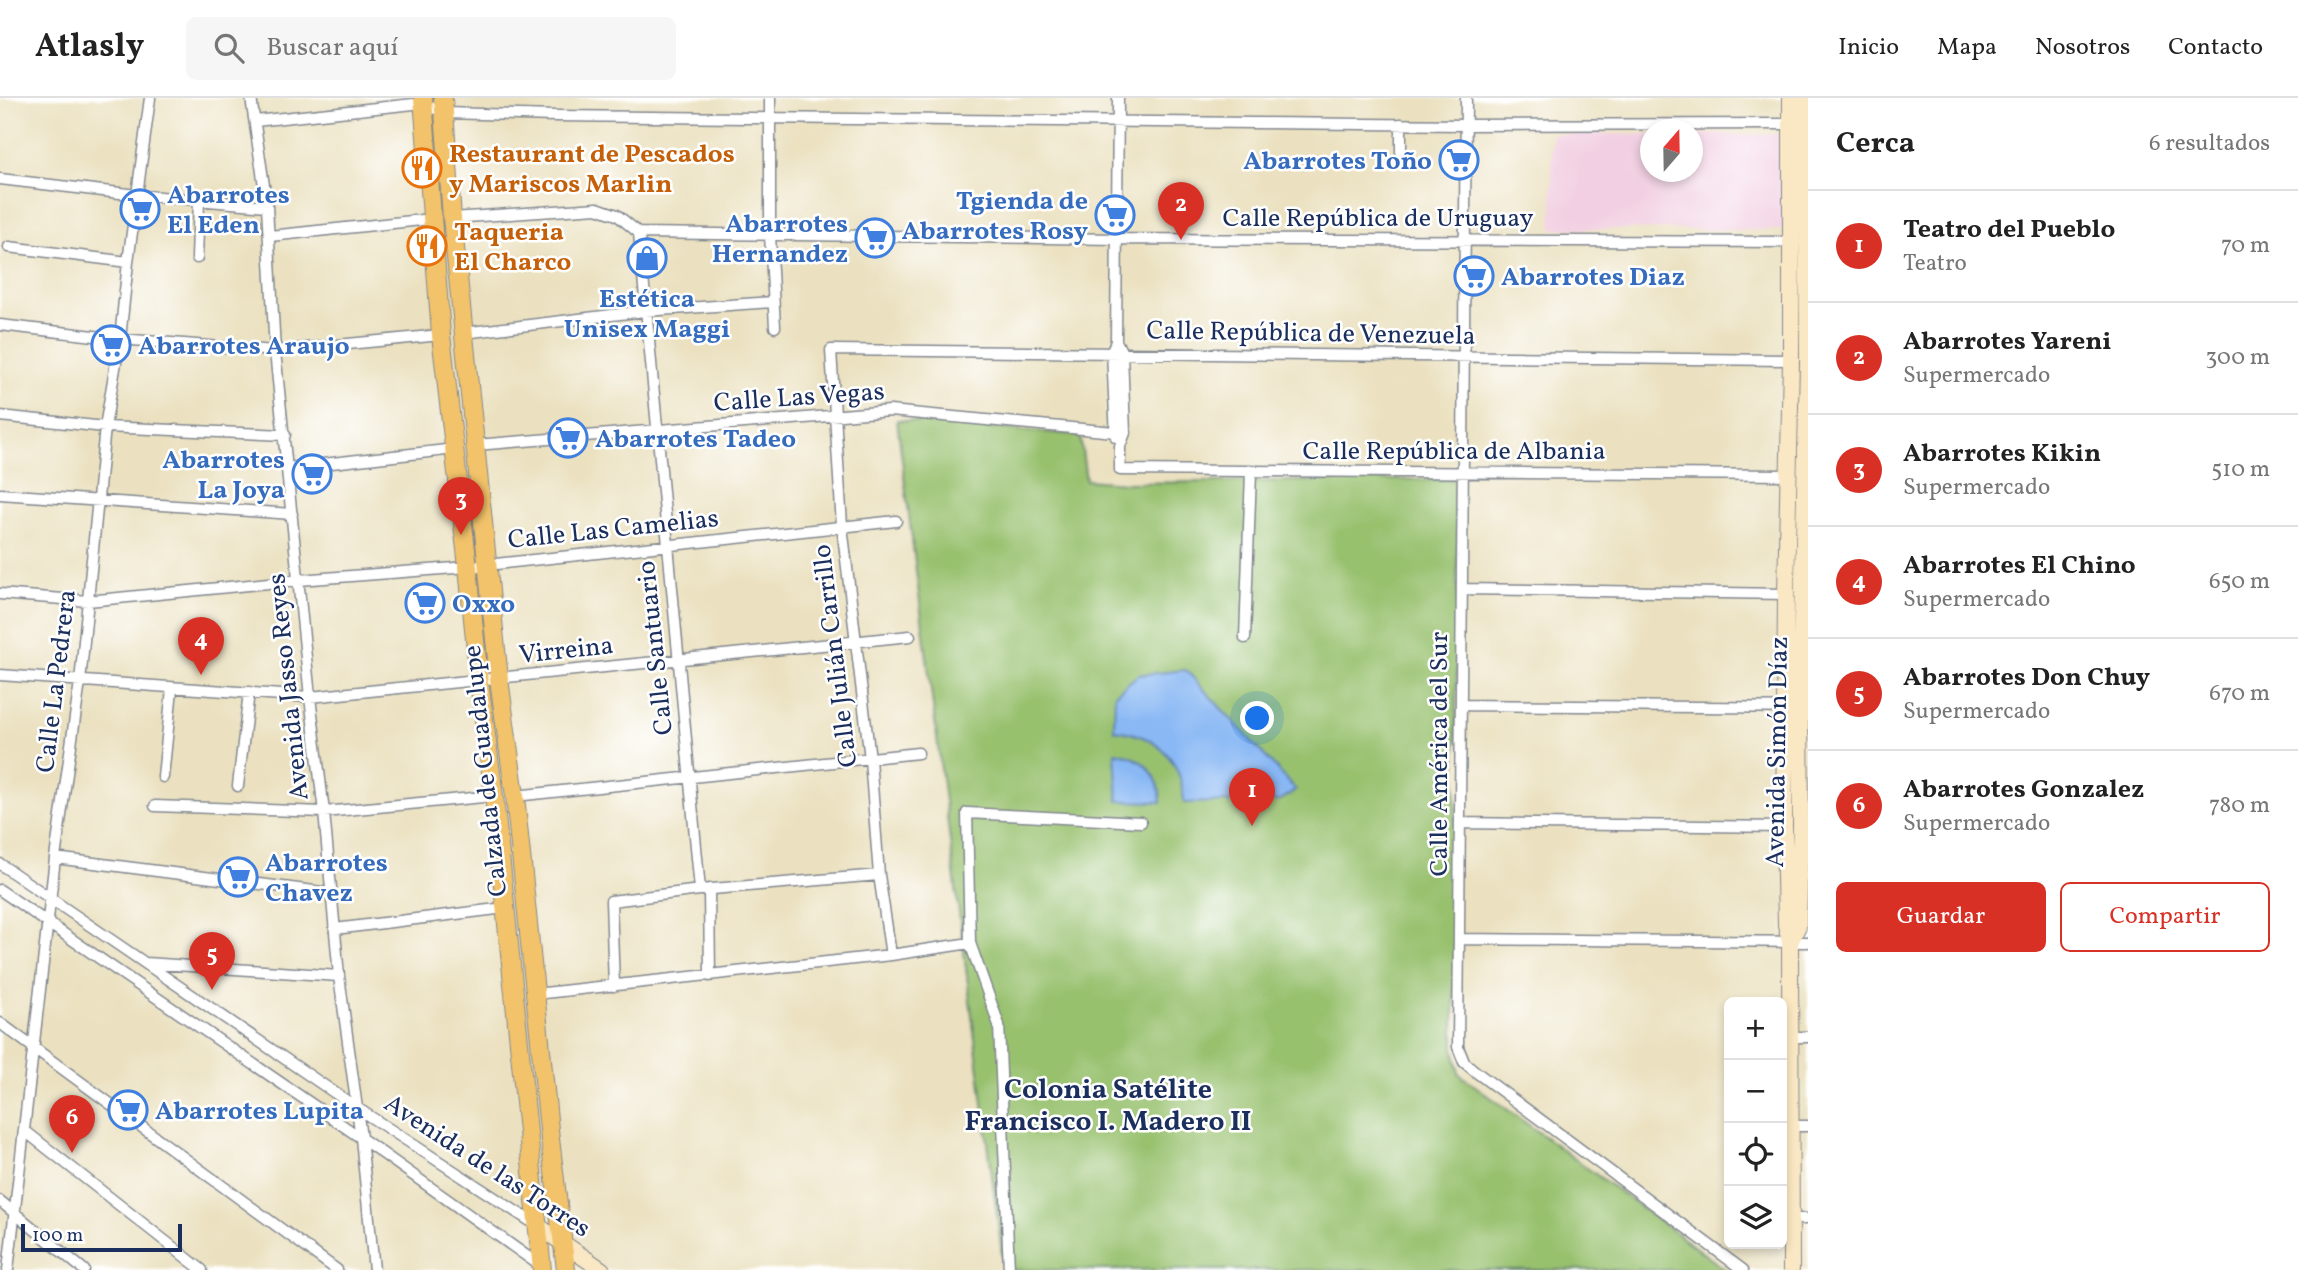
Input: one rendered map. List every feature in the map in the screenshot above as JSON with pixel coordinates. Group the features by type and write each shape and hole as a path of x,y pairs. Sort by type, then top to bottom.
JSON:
{"main road":[{"name":"Avenida Simón Díaz","path":"1791,98 1801,123 1808,241 1808,363 1800,476 1786,594 1798,708"},
{"name":"Avenida Simón Díaz","path":"1791,1270 1790,942 1798,926 1798,708 1805,593 1791,360 1791,242 1801,123 1806,98"},
{"name":"Calzada de Guadalupe","path":"423,100 441,335 494,796 543,1269"},
{"name":"Calzada de Guadalupe","path":"443,105 463,333 499,679 515,796 534,994 566,1270"},
{"path":"530,1142 550,1139"},
{"name":"Avenida de las Torres","path":"538,1226 602,1270"}],"street":[{"name":"Calle La Pedrera","path":"8,1270 55,858 80,682 105,427 120,339 150,98"},
{"name":"Avenida Jasso Reyes","path":"251,98 267,206 275,352 339,976 361,1138 374,1270"},
{"path":"770,98 770,235 775,327"},
{"path":"1118,98 1116,341 1120,433"},
{"name":"Calle América del Sur","path":"1466,98 1458,1047 1464,1062 1743,1270"},
{"path":"255,121 423,100 443,105 770,119 1465,125 1801,123"},
{"path":"1401,124 1401,160"},
{"path":"0,179 137,195 267,206"},
{"path":"197,258 199,201"},
{"path":"452,218 597,208 617,215 639,233"},
{"path":"270,236 431,219"},
{"name":"Calle República de Uruguay","path":"639,233 1118,239 1808,241"},
{"name":"Calle Santuario","path":"639,233 678,660 704,890 710,976"},
{"path":"9,247 128,262"},
{"path":"463,333 645,311 773,303"},
{"path":"0,325 120,339 275,352 441,335"},
{"name":"Calle República de Venezuela","path":"831,350 1791,360"},
{"name":"Calle Julián Carrillo","path":"831,350 842,527 870,759 879,874 891,955"},
{"name":"Calle Las Vegas","path":"476,445 890,411 1120,433"},
{"path":"0,416 105,427 285,435"},
{"name":"Calle República de Albania","path":"1120,433 1120,470 1800,476"},
{"path":"288,468 455,449"},
{"path":"1245,638 1251,472"},
{"path":"0,494 292,514"},
{"name":"Calle Las Camelias","path":"0,594 88,601 468,566 896,521"},
{"path":"1462,589 1786,594"},
{"name":"Virreina","path":"0,675 310,697 911,636"},
{"path":"163,777 172,689"},
{"path":"238,786 249,692"},
{"path":"1461,705 1798,708"},
{"path":"515,796 918,753"},
{"path":"155,806 324,812 494,796"},
{"path":"1009,1270 999,1025 970,943 967,813 1141,822"},
{"path":"1460,823 1798,826"},
{"path":"55,858 330,892"},
{"name":"Avenida de las Torres","path":"0,864 357,1108 538,1226"},
{"path":"614,986 611,901 879,874"},
{"name":"Avenida de las Torres","path":"0,890 361,1138 543,1269"},
{"path":"335,929 505,908"},
{"path":"1460,939 1808,942"},
{"path":"534,994 891,955 970,943"},
{"path":"145,962 339,976"},
{"path":"0,1023 337,1270"},
{"path":"1790,1037 1808,1037"},
{"path":"1791,1126 1808,1126"},
{"path":"25,1130 202,1270"},
{"path":"0,1201 84,1270"},
{"path":"1791,1219 1808,1219"}],"shaded area":[{"path":"1552,134 1640,134 1640,182 1703,182 1703,134 1785,135 1785,230 1552,229"}],"green space":[{"path":"897,420 1080,435 1086,480 1126,483 1458,479 1454,1048 1459,1074 1726,1270 1004,1270"}],"water":[{"path":"1186,670 1296,790 1279,801 1184,803 1178,774 1165,752 1143,737 1114,730 1115,694 1138,675"},
{"path":"1115,752 1134,758 1148,768 1157,782 1161,802 1118,801"}],"place":[{"name":"Abarrotes Toño","path":"1459,160"},
{"name":"Restaurant de Pescados y Mariscos Marlin","path":"422,168"},
{"name":"Abarrotes El Eden","path":"140,209"},
{"name":"Tgienda de Abarrotes Rosy","path":"1115,215"},
{"name":"Abarrotes Hernandez","path":"875,238"},
{"name":"Abarrotes Yareni","path":"1181,240"},
{"name":"Taqueria El Charco","path":"427,246"},
{"name":"Estética Unisex Maggi","path":"647,258"},
{"name":"Abarrotes Diaz","path":"1474,276"},
{"name":"Abarrotes Araujo","path":"111,345"},
{"name":"Abarrotes Tadeo","path":"568,438"},
{"name":"Abarrotes La Joya","path":"312,474"},
{"name":"Abarrotes Kikin","path":"461,535"},
{"name":"Oxxo","path":"425,603"},
{"name":"Abarrotes El Chino","path":"201,675"},
{"name":"Teatro del Pueblo","path":"1252,826"},
{"name":"Abarrotes Chavez","path":"238,877"},
{"name":"Abarrotes Don Chuy","path":"212,990"},
{"name":"Abarrotes Lupita","path":"128,1110"},
{"name":"Abarrotes Gonzalez","path":"72,1153"}],"district":[{"name":"Colonia Satélite Francisco I. Madero II","path":"1108,1104"}]}
